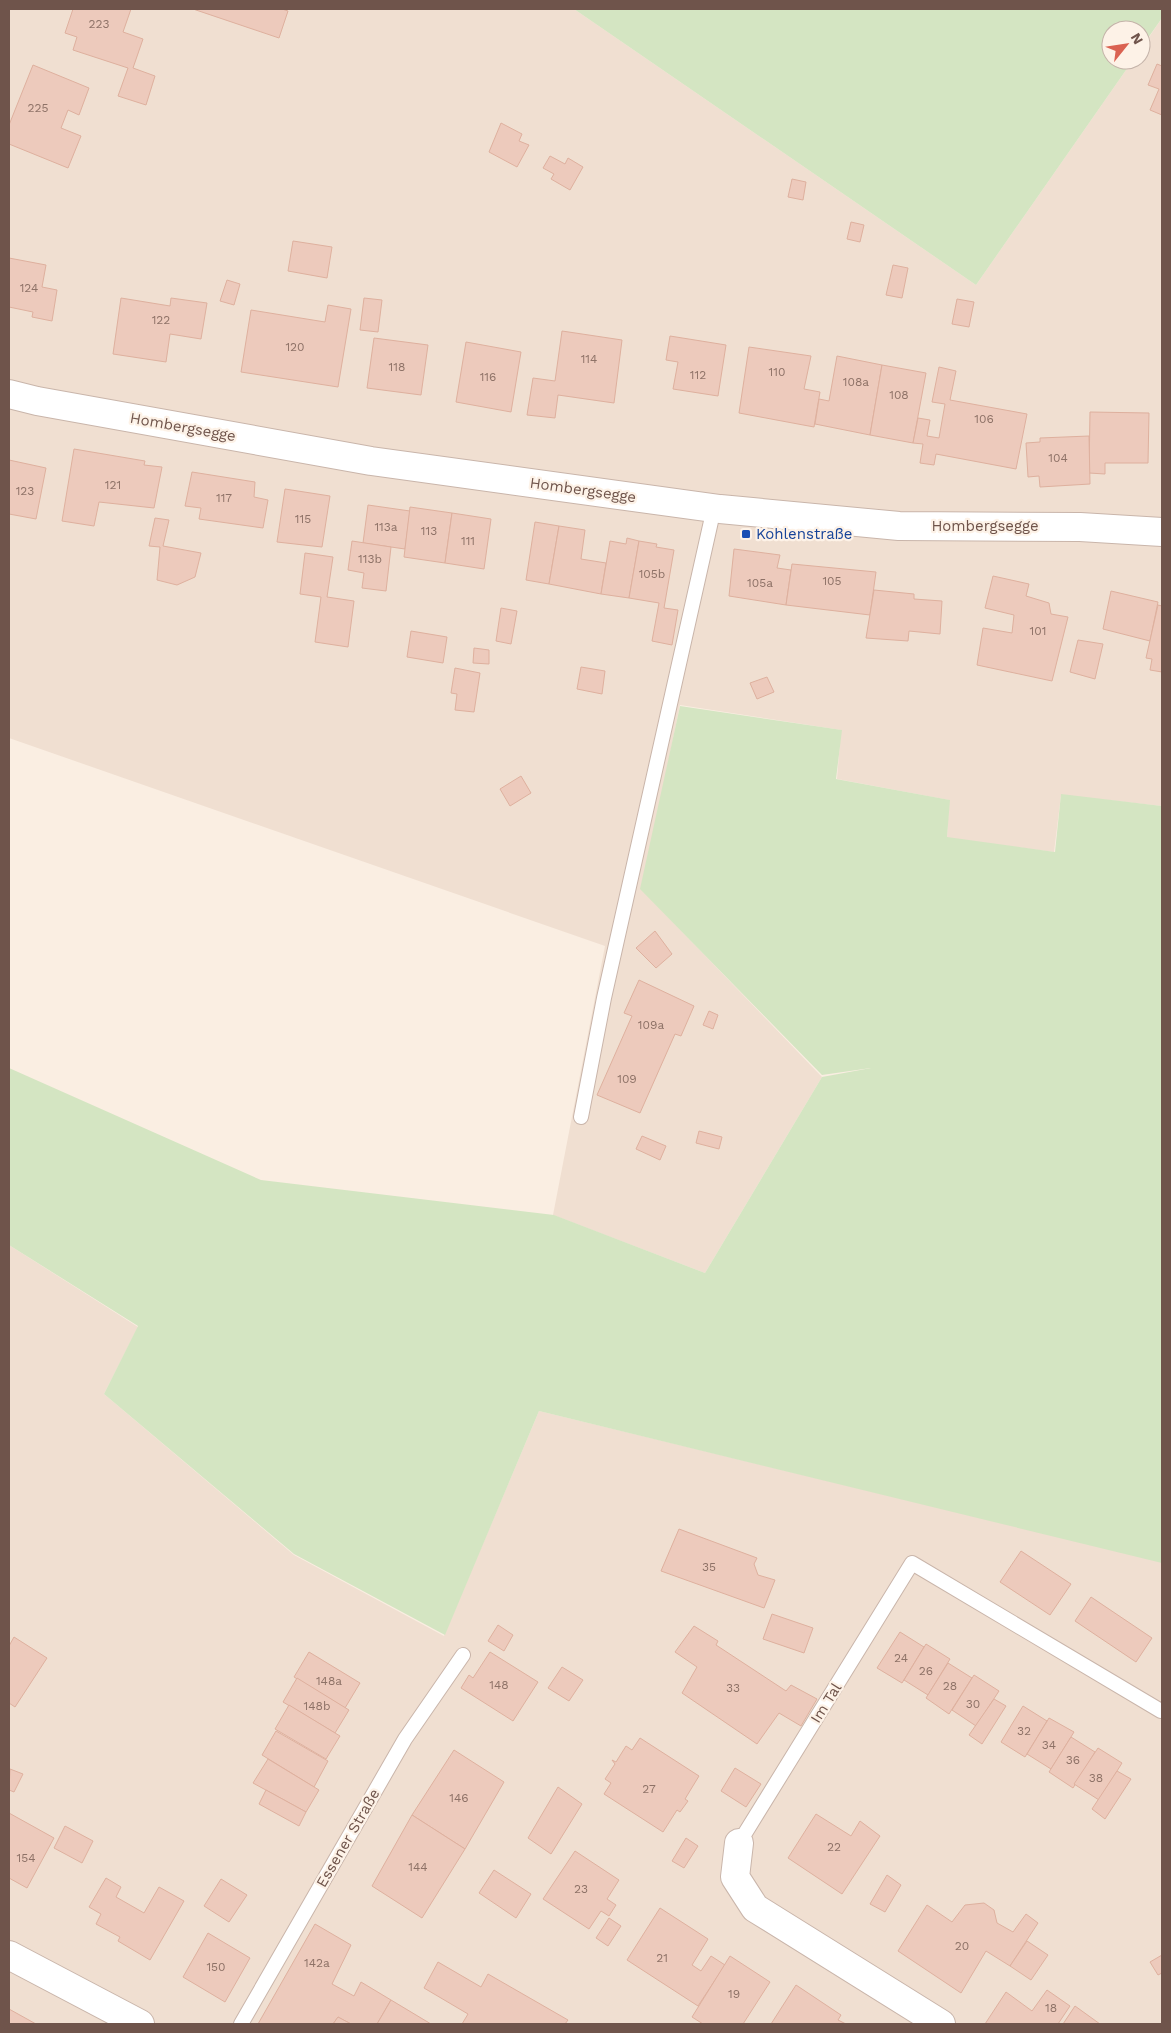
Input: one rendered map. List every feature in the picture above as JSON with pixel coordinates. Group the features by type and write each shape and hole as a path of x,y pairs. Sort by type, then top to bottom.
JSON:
{"street":[{"name":"Hombergsegge","path":"9,394 36,401 371,461 714,508 899,526 1080,527 1162,532"},
{"name":"Im Tal","path":"739,1843 735,1877 755,1908 941,2024"},
{"path":"9,1955 140,2024"}],"lane":[{"path":"581,1117 604,998 714,508"},
{"name":"Im Tal","path":"739,1843 912,1563 1161,1711"},
{"name":"Essener Straße","path":"241,2024 405,1738 462,1656"}],"shaded area":[{"path":"9,9 574,9 976,285 1126,70 1151,70 1151,34 1162,18 1162,806 1061,795 1054,852 947,838 949,800 837,779 841,730 680,705 642,890 822,1077 705,1273 553,1215 605,946 9,738"},
{"path":"9,1245 138,1327 104,1394 294,1555 444,1636 539,1411 1162,1562 1162,2024 9,2024"}],"green space":[{"path":"574,9 1162,9 1162,18 1151,34 1151,20 1101,20 1101,70 1126,70 976,285"},
{"path":"680,706 842,730 836,779 950,800 947,837 1055,852 1061,794 1162,806 1162,1563 539,1411 445,1635 294,1554 104,1394 138,1326 9,1245 9,1068 261,1180 554,1215 705,1273 822,1077 871,1068 822,1075 640,889"}],"building":[{"path":"73,9 131,9 123,32 143,39 133,68 155,76 146,105 118,96 128,68 73,50 77,37 65,33"},
{"path":"193,9 282,9 288,11 279,38"},
{"path":"1157,64 1162,66 1162,115 1150,110 1159,89 1148,85"},
{"path":"33,65 89,88 79,115 68,110 61,128 81,136 68,168 9,144 9,125"},
{"path":"501,123 522,134 519,141 529,145 517,167 489,152"},
{"path":"550,156 565,164 568,158 583,167 570,190 551,179 554,174 543,168"},
{"path":"792,179 806,182 803,200 788,197"},
{"path":"851,222 864,225 860,242 847,239"},
{"path":"293,241 332,247 327,278 288,271"},
{"path":"9,258 46,265 42,287 57,290 52,321 32,317 33,312 9,307"},
{"path":"893,265 908,268 902,298 886,295"},
{"path":"227,280 240,284 234,305 220,301"},
{"path":"121,298 170,306 171,298 207,303 201,339 170,334 166,362 113,354"},
{"path":"364,298 382,300 378,332 360,330"},
{"path":"957,299 974,302 969,327 952,324"},
{"path":"328,305 351,309 338,387 241,372 251,310 325,322"},
{"path":"562,331 622,340 614,403 558,395 555,418 527,415 533,378 555,381"},
{"path":"670,336 726,345 718,396 673,389 678,362 666,360"},
{"path":"374,338 428,345 421,395 367,388"},
{"path":"466,342 521,352 511,412 456,402"},
{"path":"749,347 811,356 804,389 820,392 814,427 739,413"},
{"path":"837,356 882,365 870,435 815,424 819,399 829,401"},
{"path":"882,365 926,373 913,443 870,435"},
{"path":"939,367 956,371 950,400 1027,414 1016,469 936,454 934,465 920,463 923,444 913,443 918,418 930,420 927,436 939,438 945,404 932,402"},
{"path":"1090,412 1149,413 1148,463 1105,463 1105,474 1089,473"},
{"path":"1089,436 1090,484 1040,487 1039,476 1028,477 1026,443 1040,442 1040,438"},
{"path":"74,449 145,461 144,465 162,467 154,508 99,502 94,526 62,521"},
{"path":"9,460 46,468 36,519 9,514"},
{"path":"192,472 255,482 254,497 268,500 263,528 199,519 201,508 185,506"},
{"path":"285,489 330,496 322,547 277,542"},
{"path":"368,505 410,511 405,549 363,543"},
{"path":"410,507 452,513 445,563 404,557"},
{"path":"452,513 491,519 484,569 445,563"},
{"path":"155,518 169,520 163,546 201,553 195,577 177,585 157,580 160,547 149,546"},
{"path":"535,522 559,526 549,584 526,580"},
{"path":"559,526 585,530 581,559 606,563 601,594 549,584"},
{"path":"627,538 639,541 629,598 601,594 610,541 626,544"},
{"path":"352,541 391,547 386,591 362,588 364,573 348,570"},
{"path":"639,541 657,544 656,547 674,550 664,608 678,610 672,645 652,641 659,603 629,598"},
{"path":"734,549 780,555 777,568 791,570 786,605 729,596"},
{"path":"305,553 333,557 327,597 354,601 348,647 315,642 321,597 300,594"},
{"path":"792,564 876,572 870,615 786,605"},
{"path":"993,576 1029,584 1026,596 1049,603 1051,614 1068,617 1052,681 977,665 983,628 1012,633 1014,615 985,608"},
{"path":"874,590 914,594 914,599 942,601 940,634 909,631 908,641 866,638"},
{"path":"1111,591 1158,602 1150,641 1103,629"},
{"path":"1158,605 1162,606 1162,672 1150,670 1152,659 1146,658"},
{"path":"501,608 517,611 511,644 496,641"},
{"path":"411,631 447,637 443,663 407,657"},
{"path":"1078,640 1103,644 1095,679 1070,672"},
{"path":"474,648 489,650 489,664 473,663"},
{"path":"581,667 605,671 602,694 577,689"},
{"path":"455,668 480,673 474,712 455,710 457,694 451,693"},
{"path":"767,677 774,692 757,699 750,683"},
{"path":"521,776 531,793 510,806 500,789"},
{"path":"655,931 672,954 656,968 636,948"},
{"path":"639,980 694,1006 681,1036 675,1034 640,1113 597,1095 632,1016 624,1013"},
{"path":"709,1011 718,1015 713,1029 703,1025"},
{"path":"699,1131 722,1137 719,1149 696,1143"},
{"path":"642,1136 666,1146 660,1160 636,1149"},
{"path":"679,1529 757,1558 754,1564 758,1575 775,1580 764,1608 661,1571"},
{"path":"1021,1551 1071,1584 1050,1615 1000,1582"},
{"path":"1091,1597 1152,1638 1136,1662 1075,1621"},
{"path":"772,1614 813,1628 804,1653 763,1639"},
{"path":"498,1625 513,1635 504,1651 488,1641"},
{"path":"694,1626 718,1641 716,1645 786,1691 791,1685 817,1699 801,1726 779,1713 757,1744 682,1693 697,1667 675,1652"},
{"path":"900,1632 924,1647 902,1683 877,1668"},
{"path":"14,1637 47,1658 15,1707 9,1703 9,1646"},
{"path":"926,1644 950,1659 928,1695 904,1680"},
{"path":"309,1652 360,1683 345,1708 294,1677"},
{"path":"490,1652 538,1682 513,1721 461,1688 469,1675 473,1678"},
{"path":"948,1663 972,1678 949,1714 926,1698"},
{"path":"562,1667 583,1680 569,1701 548,1688"},
{"path":"974,1675 999,1691 976,1726 952,1710"},
{"path":"297,1678 349,1710 335,1733 283,1702"},
{"path":"994,1699 1006,1706 982,1744 969,1735"},
{"path":"289,1705 340,1736 326,1759 275,1729"},
{"path":"1023,1706 1047,1721 1025,1757 1001,1742"},
{"path":"1049,1718 1074,1732 1051,1769 1027,1754"},
{"path":"276,1731 328,1761 314,1787 262,1755"},
{"path":"1071,1737 1095,1752 1073,1788 1049,1772"},
{"path":"640,1738 699,1776 685,1799 688,1801 680,1812 677,1810 663,1832 604,1794 611,1783 605,1779 615,1764 612,1760 616,1762 626,1746 632,1750"},
{"path":"1098,1748 1122,1763 1099,1800 1074,1784"},
{"path":"454,1750 504,1782 465,1849 412,1815"},
{"path":"268,1759 319,1790 306,1812 253,1783"},
{"path":"735,1768 761,1784 746,1807 721,1791"},
{"path":"10,1769 23,1774 14,1792 9,1790"},
{"path":"1117,1771 1131,1779 1105,1819 1092,1809"},
{"path":"558,1787 582,1804 551,1854 528,1838"},
{"path":"266,1790 306,1812 299,1826 259,1804"},
{"path":"9,1813 54,1838 27,1888 9,1878"},
{"path":"816,1814 851,1836 860,1821 880,1836 842,1894 788,1858"},
{"path":"412,1815 465,1849 422,1918 372,1886"},
{"path":"65,1826 93,1841 82,1863 54,1848"},
{"path":"686,1838 698,1846 684,1868 672,1861"},
{"path":"575,1851 619,1880 607,1899 616,1905 609,1916 601,1911 589,1929 543,1899"},
{"path":"494,1870 531,1894 516,1918 479,1893"},
{"path":"887,1875 901,1885 885,1912 870,1904"},
{"path":"106,1878 121,1887 116,1897 144,1913 159,1887 184,1901 150,1960 118,1941 120,1937 96,1924 101,1914 89,1907"},
{"path":"221,1879 247,1895 229,1922 204,1906"},
{"path":"984,1903 994,1910 997,1923 1013,1932 1026,1914 1038,1923 1010,1966 986,1951 961,1993 898,1951 927,1905 952,1922 965,1905"},
{"path":"660,1908 708,1939 692,1965 701,1971 711,1956 725,1965 698,2006 627,1960"},
{"path":"609,1918 621,1926 608,1946 596,1938"},
{"path":"315,1924 351,1945 332,1984 354,1996 361,1982 391,2000 377,2024 351,2024 338,2017 333,2024 258,2024"},
{"path":"208,1933 250,1958 225,2002 183,1977"},
{"path":"1027,1941 1048,1955 1031,1980 1010,1966"},
{"path":"1162,1955 1162,1973 1158,1975 1150,1962"},
{"path":"730,1956 770,1982 743,2024 703,2024 692,2017"},
{"path":"438,1962 481,1987 488,1974 568,2020 565,2024 462,2024 468,2014 424,1988"},
{"path":"796,1985 841,2015 838,2020 846,2024 771,2024"},
{"path":"1047,1990 1070,2006 1058,2024 985,2024 1006,1992 1032,2011"},
{"path":"391,2000 431,2024 377,2024"},
{"path":"1075,2006 1100,2024 1063,2024"},
{"path":"9,2009 36,2024 9,2024"},
{"path":"338,2017 351,2024 333,2024"}],"place":[{"name":"Kohlenstraße","path":"746,534"}]}
